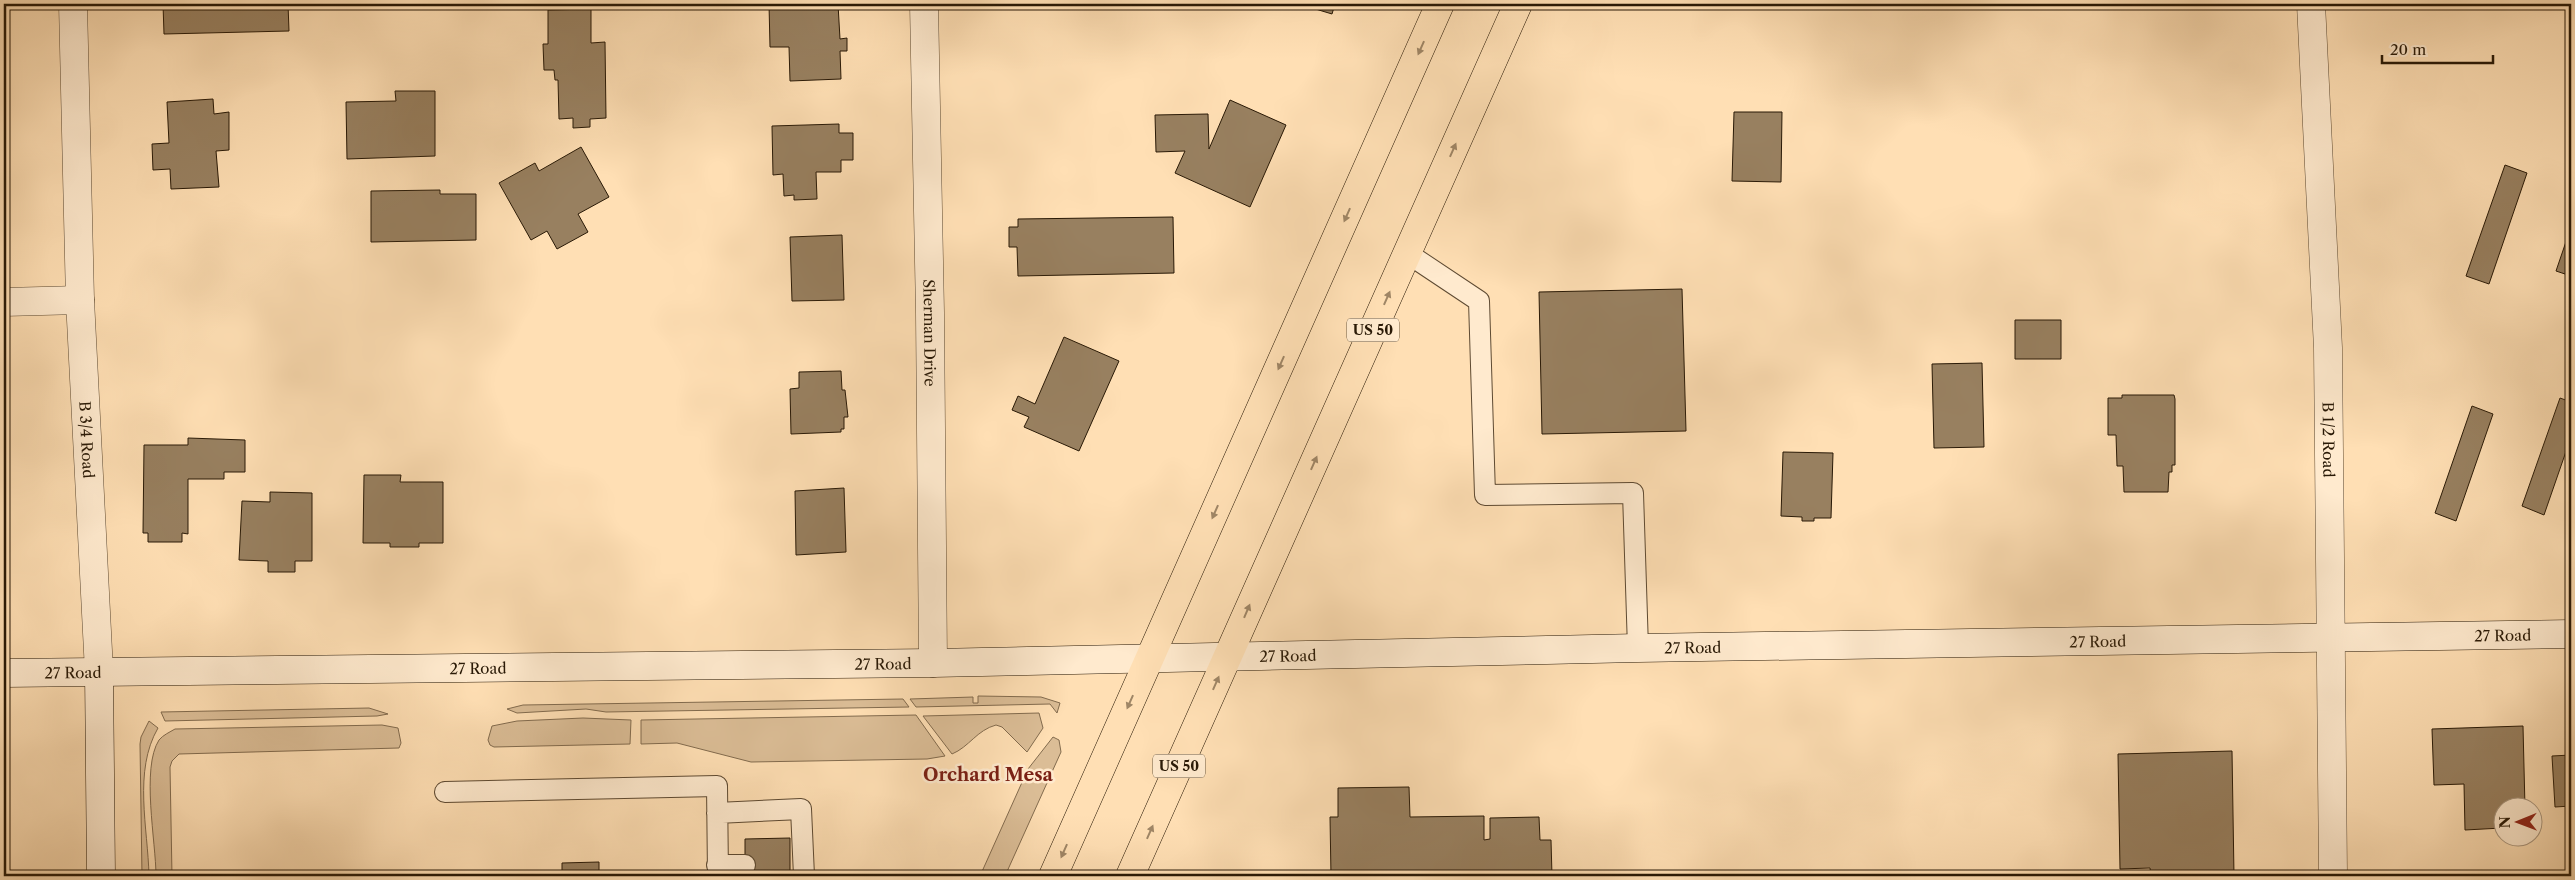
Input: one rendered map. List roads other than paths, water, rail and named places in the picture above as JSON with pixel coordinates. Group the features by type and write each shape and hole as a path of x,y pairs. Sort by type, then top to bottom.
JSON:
{"highway":[{"path":"1053,876 1440,4"},
{"name":"US 50","path":"1130,876 1518,4"}],"street":[{"name":"B 3/4 Road","path":"73,4 80,300 99,671 101,876"},
{"name":"Sherman Drive","path":"924,4 930,313 933,662"},
{"name":"B 1/2 Road","path":"2311,4 2328,348 2333,876"},
{"path":"4,302 80,300"},
{"name":"27 Road","path":"4,673 933,662 1638,648 2571,634"}],"lane":[{"path":"1407,253 1478,301 1485,495 1633,493 1638,648"},
{"path":"445,792 716,786 717,871 745,865"},
{"path":"717,812 801,809 799,868"}],"district":[{"name":"Orchard Mesa","path":"988,775"}]}
